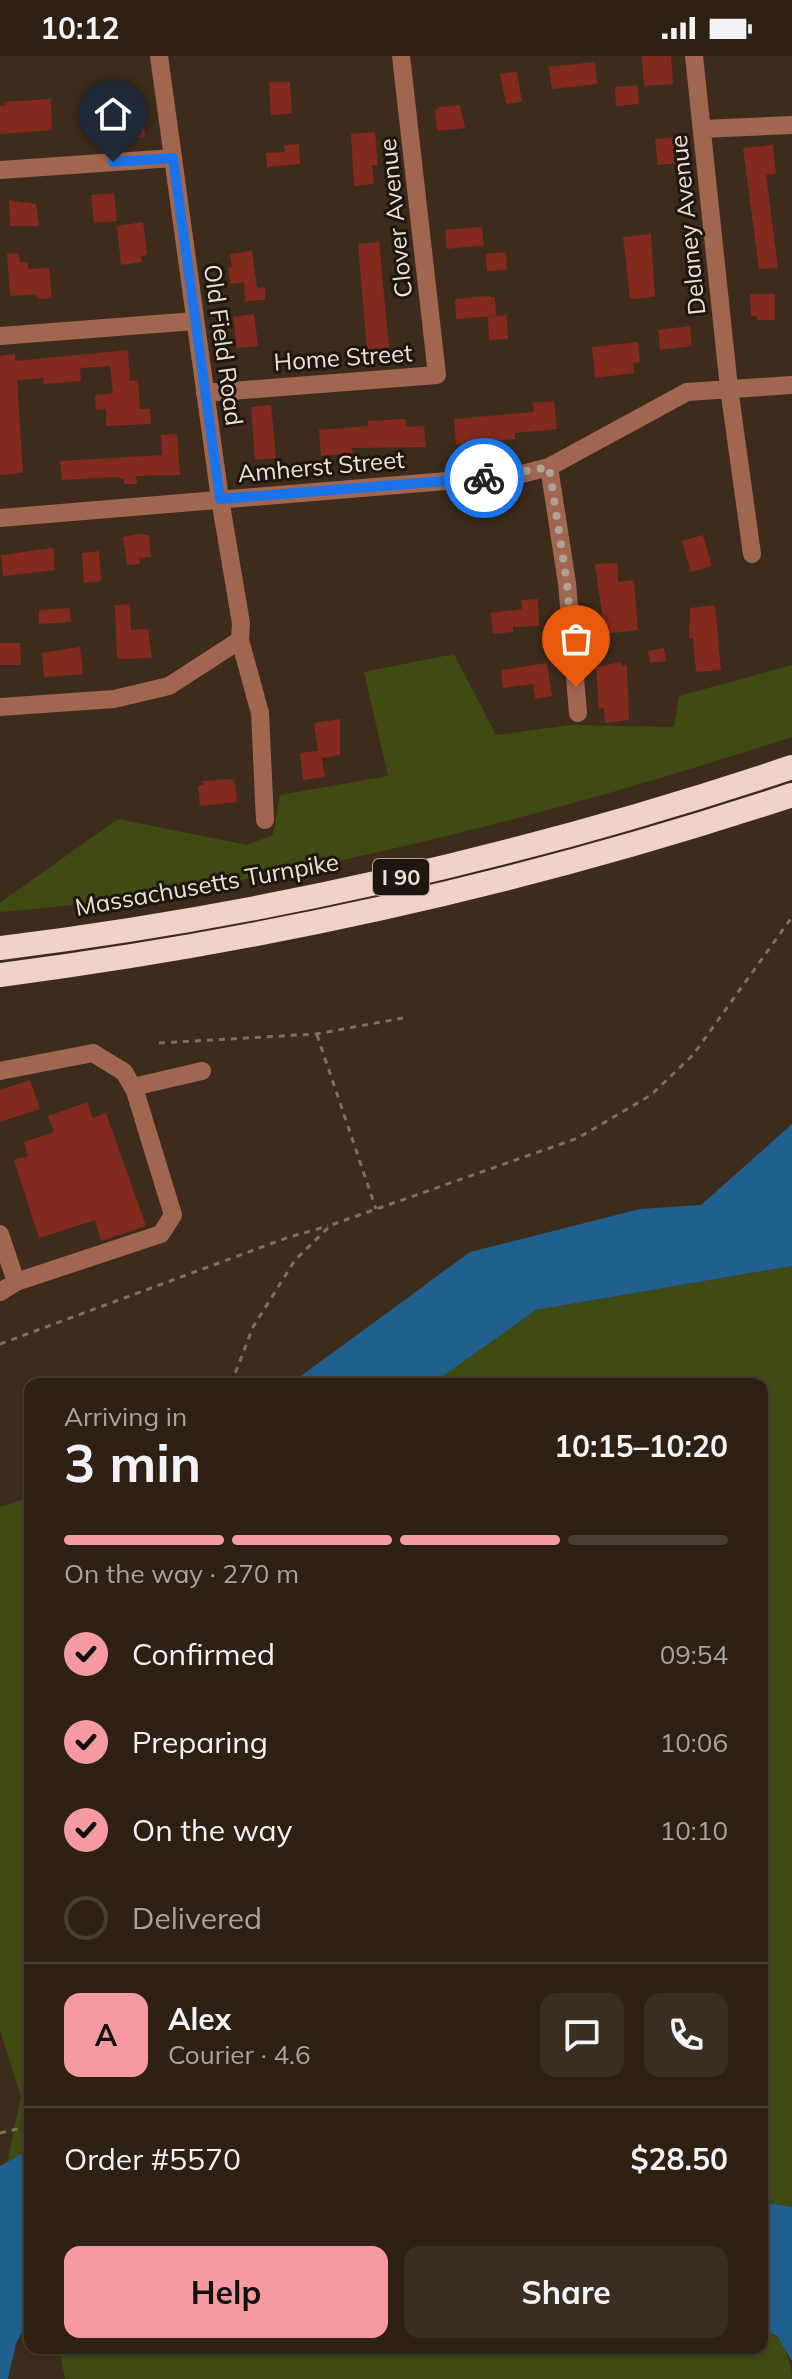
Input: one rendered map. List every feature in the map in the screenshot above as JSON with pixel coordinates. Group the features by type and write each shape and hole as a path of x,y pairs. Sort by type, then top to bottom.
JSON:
{"highway":[{"name":"Massachusetts Turnpike","path":"0,948 187,920 388,880 596,827 792,767"},
{"name":"I 90","path":"0,975 227,942 366,914 656,839 792,795"}],"street":[{"path":"159,57 178,56"},
{"name":"Clover Avenue","path":"401,56 437,375"},
{"name":"Delaney Avenue","path":"694,56 729,388 752,554"},
{"name":"Old Field Road","path":"159,57 220,499 241,623 240,640 260,713 265,820"},
{"path":"702,129 792,125"},
{"path":"0,170 173,158"},
{"path":"0,336 195,321"},
{"name":"Home Street","path":"205,393 437,375"},
{"name":"Amherst Street","path":"0,518 518,475 549,467 687,392 792,385"},
{"path":"549,467 567,583 578,713"},
{"path":"0,707 114,699 169,686 240,640"},
{"path":"0,1071 93,1053 124,1072 133,1087 172,1209 171,1221 161,1234 16,1282 0,1292"},
{"path":"133,1087 202,1071"},
{"path":"0,1234 16,1282"}],"path":[{"path":"0,1344 289,1237 578,1138 651,1095 693,1055 792,917"},
{"path":"159,1043 316,1034 403,1018"},
{"path":"316,1034 376,1209"},
{"path":"234,1378 262,1313 295,1260 331,1225"},
{"path":"0,2134 24,2128"}],"green space":[{"path":"454,654 496,735 571,725 674,727 679,696 792,665 792,737 598,796 401,847 202,887 0,912 0,903 118,819 247,845 273,835 280,795 388,776 364,672"},
{"path":"792,1266 792,2207 768,2203 768,1378 442,1378 536,1310"},
{"path":"24,1499 24,2153 7,2163 21,2097 0,2030 0,1507"},
{"path":"768,2331 780,2342 788,2356 792,2379 65,2379 60,2354 768,2354"}],"water":[{"path":"792,1124 792,1266 536,1310 442,1378 298,1378 470,1252 640,1209 701,1205"},
{"path":"24,2152 24,2328 16,2344 8,2379 0,2379 0,2166"},
{"path":"768,2203 792,2207 792,2361 777,2336 768,2332"}],"building":[{"path":"642,56 671,56 673,84 644,86"},
{"path":"595,62 597,84 552,89 549,67"},
{"path":"517,72 522,102 506,104 500,74"},
{"path":"269,82 290,82 292,113 271,115"},
{"path":"637,85 639,104 616,106 615,87"},
{"path":"51,99 52,130 0,134 0,106 5,106 4,102"},
{"path":"460,105 465,128 437,131 435,111 439,107"},
{"path":"143,111 145,137 116,139 114,113"},
{"path":"375,132 378,165 372,165 374,184 354,186 351,134"},
{"path":"676,137 679,163 658,165 655,139"},
{"path":"299,144 300,164 267,167 266,153 285,152 284,145"},
{"path":"773,145 776,174 766,175 778,268 759,269 743,148"},
{"path":"114,193 117,221 94,223 91,195"},
{"path":"9,200 36,204 39,226 10,226"},
{"path":"143,222 147,255 141,256 142,262 121,265 117,226"},
{"path":"482,227 484,245 447,249 445,230"},
{"path":"651,234 655,297 630,299 623,237"},
{"path":"379,242 389,348 367,350 358,244"},
{"path":"252,251 257,288 265,287 265,300 245,301 244,282 230,284 230,254"},
{"path":"506,252 507,270 487,271 486,254"},
{"path":"19,253 20,262 28,262 28,269 49,268 52,298 37,299 36,294 10,296 7,254"},
{"path":"750,294 775,294 775,320 757,320 757,316 751,316"},
{"path":"495,298 496,316 456,319 455,299"},
{"path":"254,314 258,346 237,348 233,317"},
{"path":"507,315 508,339 489,340 488,317"},
{"path":"690,326 692,346 660,350 658,330"},
{"path":"638,342 640,362 633,363 634,373 595,378 592,347"},
{"path":"128,350 130,381 138,380 140,409 150,409 151,424 106,426 106,409 96,410 95,395 113,393 110,366 80,368 81,381 44,384 43,378 17,380 23,473 0,475 0,356 15,354 15,361"},
{"path":"554,401 557,429 515,433 515,439 456,444 454,419 534,412 533,403"},
{"path":"271,405 276,458 255,460 251,407"},
{"path":"405,419 406,427 424,426 426,447 352,448 353,453 321,456 319,430 368,426 368,421"},
{"path":"177,434 180,475 136,476 137,484 124,484 124,479 116,477 62,480 60,461 162,455 161,435"},
{"path":"149,535 151,557 139,558 140,564 127,565 123,537"},
{"path":"703,535 712,566 691,572 682,541"},
{"path":"53,548 55,570 3,576 1,555"},
{"path":"99,551 101,581 84,583 82,553"},
{"path":"617,563 618,582 634,580 638,630 605,634 595,564"},
{"path":"538,599 539,626 513,627 513,632 493,634 491,613 522,609 521,600"},
{"path":"130,604 131,630 148,629 152,658 117,659 115,605"},
{"path":"715,605 721,670 696,672 693,638 689,638 690,608"},
{"path":"70,608 71,622 39,624 39,610"},
{"path":"0,643 20,643 21,665 0,665"},
{"path":"80,647 83,674 44,677 42,653"},
{"path":"664,648 666,661 650,663 648,651"},
{"path":"621,662 622,666 627,666 629,720 605,723 604,708 599,709 596,667"},
{"path":"547,663 552,696 535,699 533,684 503,688 501,670"},
{"path":"340,719 340,755 322,758 325,777 303,780 300,753 318,751 314,723"},
{"path":"203,781 235,781 237,802 200,806 198,786 204,785"},
{"path":"30,1080 40,1109 0,1122 0,1090"},
{"path":"87,1102 93,1118 106,1113 146,1226 101,1241 95,1220 39,1238 14,1160 28,1156 24,1142 54,1132 48,1116"}],"way so far":[{"path":"484,478 518,475 549,467 567,583 576,687"}],"route":[{"path":"113,162 173,158 220,499 484,478"}]}
